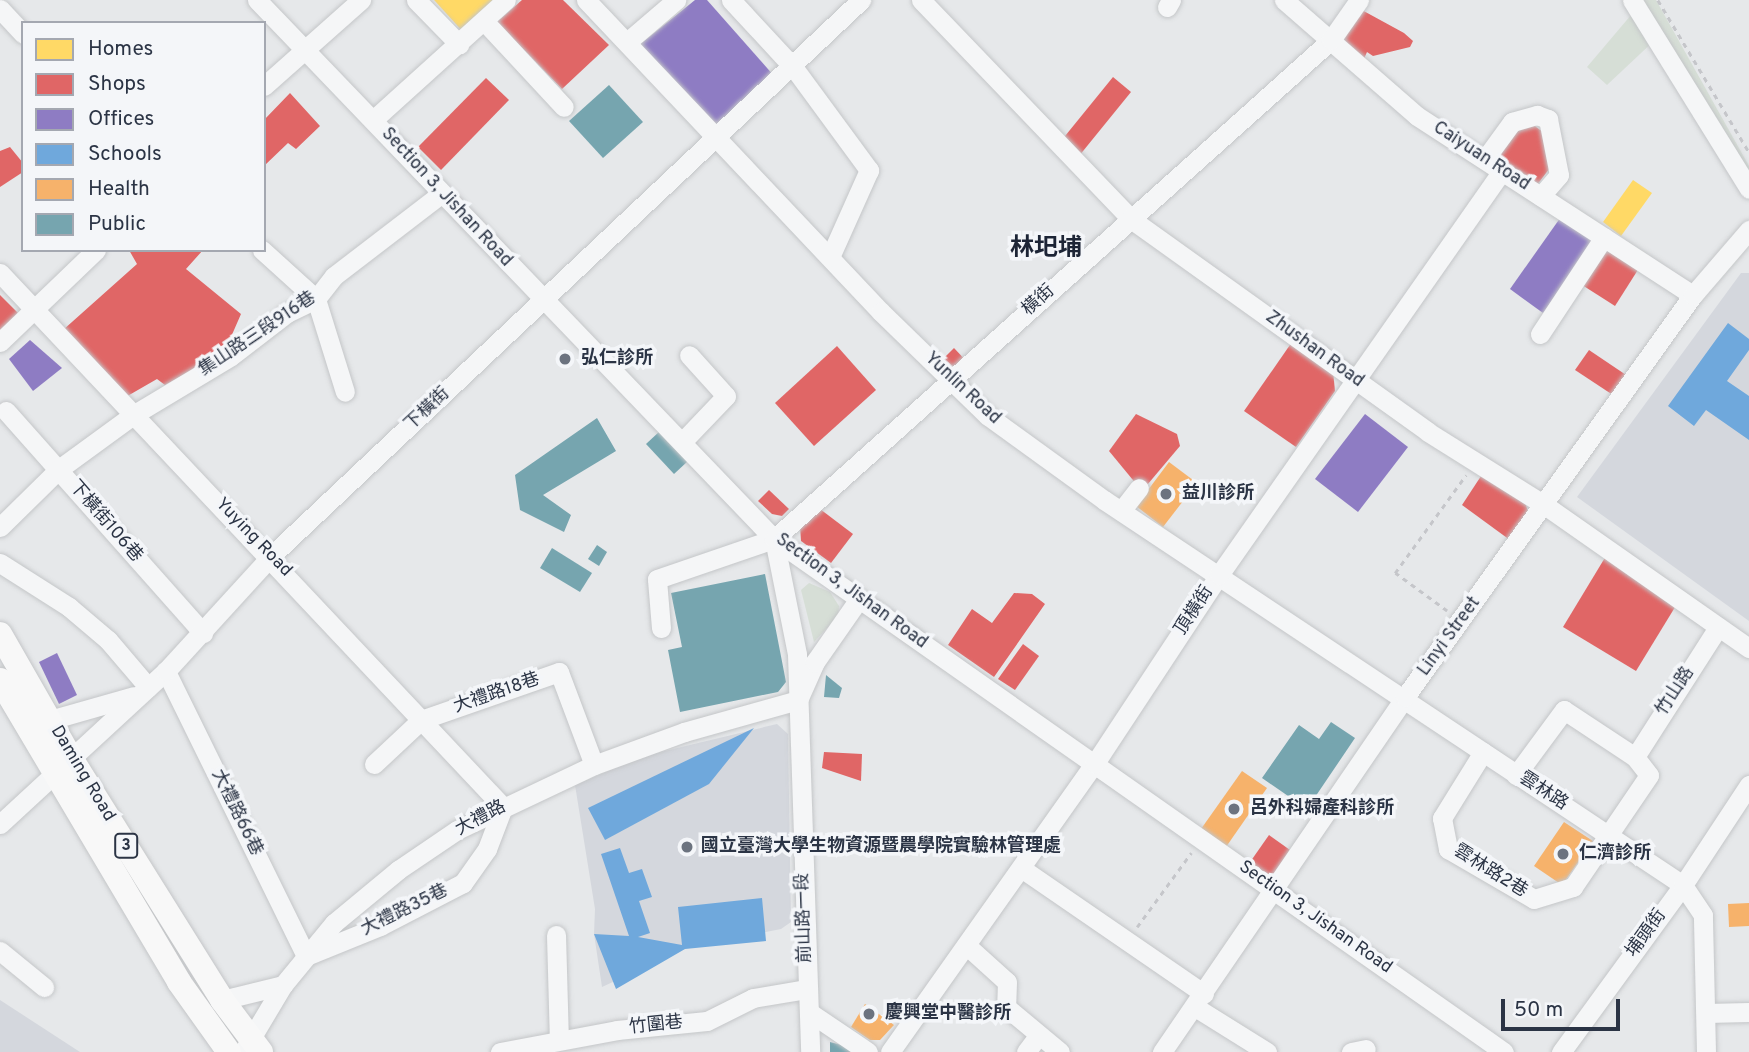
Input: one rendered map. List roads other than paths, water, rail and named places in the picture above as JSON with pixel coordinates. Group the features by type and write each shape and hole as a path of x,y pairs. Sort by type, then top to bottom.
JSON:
{"main road":[{"name":"Daming Road","path":"1,636 50,720 63,765 179,982 229,1052"},
{"name":"Daming Road","path":"0,680 63,765 252,1048"}],"street":[{"name":"Section 3, Jishan Road","path":"257,0 544,301 683,441 774,539 1095,763 1199,841 1275,888 1504,1052"},
{"path":"266,84 361,0"},
{"path":"416,0 459,44"},
{"path":"373,120 506,0"},
{"name":"Yunlin Road","path":"586,0 720,137 830,257 988,416 1121,511 1405,697"},
{"path":"627,42 676,0"},
{"path":"731,0 794,68 869,170 830,257"},
{"name":"下橫街","path":"0,824 166,671 271,556 794,68 861,0"},
{"name":"Zhushan Road","path":"921,0 1131,219 1475,463 1546,506 1749,648"},
{"name":"橫街","path":"774,539 1331,40 1359,0"},
{"path":"1632,0 1749,189"},
{"name":"Caiyuan Road","path":"1292,4 1417,116 1693,295"},
{"path":"0,9 21,32"},
{"path":"484,21 564,107"},
{"path":"1485,159 1512,122 1537,115 1548,119 1559,174 1541,196"},
{"name":"頂橫街","path":"890,1052 1095,763 1219,576 1502,171"},
{"name":"集山路三段916巷","path":"0,527 59,470 133,415 231,356 287,313 316,299 334,275 441,194"},
{"name":"Linyi Street","path":"1162,1052 1405,697 1546,506 1693,295 1749,231"},
{"path":"1539,334 1604,237"},
{"path":"0,342 94,252"},
{"path":"264,252 316,299 345,392"},
{"name":"Yuying Road","path":"0,272 133,415 271,556 503,807"},
{"path":"683,441 726,396 689,355"},
{"name":"下橫街106巷","path":"6,411 203,633"},
{"path":"1121,511 1139,488"},
{"path":"661,628 657,579 774,539"},
{"name":"前山路一段","path":"774,539 797,654 810,1052"},
{"path":"0,563 98,632 143,691 50,720"},
{"name":"前山路一段","path":"798,700 815,662 859,599"},
{"name":"竹山路","path":"1634,757 1718,627"},
{"name":"大禮路66巷","path":"166,671 306,956"},
{"name":"大禮路18巷","path":"421,720 559,672 594,765"},
{"name":"雲林路","path":"1405,697 1516,775 1683,885"},
{"name":"大禮路","path":"252,1048 283,985 306,956 334,923 398,870 503,807 594,765 684,732 798,700"},
{"path":"1516,775 1564,710 1634,757"},
{"path":"374,764 421,720"},
{"name":"雲林路2巷","path":"1483,752 1442,818 1448,849 1534,899 1573,887 1609,836 1649,775 1634,757"},
{"name":"埔頭街","path":"1561,1052 1683,885 1749,785"},
{"name":"大禮路35巷","path":"306,956 380,926 463,883 487,849 503,807"},
{"path":"1021,868 1127,941 1267,1052"},
{"path":"1683,885 1703,915 1706,1052"},
{"path":"556,935 559,1040"},
{"path":"966,945 1007,982 1006,1007 1060,1052"},
{"path":"0,951 44,987"},
{"path":"222,1000 283,985"},
{"name":"竹圍巷","path":"500,1052 559,1040 707,1021 753,998 807,989"},
{"path":"809,1012 869,1052"},
{"path":"1706,1013 1749,1012"},
{"path":"1026,1052 1038,1036"}],"place":[{"name":"弘仁診所","path":"565,359"},
{"name":"益川診所","path":"1166,494"},
{"name":"呂外科婦產科診所","path":"1234,809"},
{"name":"國立臺灣大學生物資源暨農學院實驗林管理處","path":"687,847"},
{"name":"仁濟診所","path":"1563,854"},
{"name":"慶興堂中醫診所","path":"869,1014"}],"district":[{"name":"林圯埔","path":"1046,250"}]}
